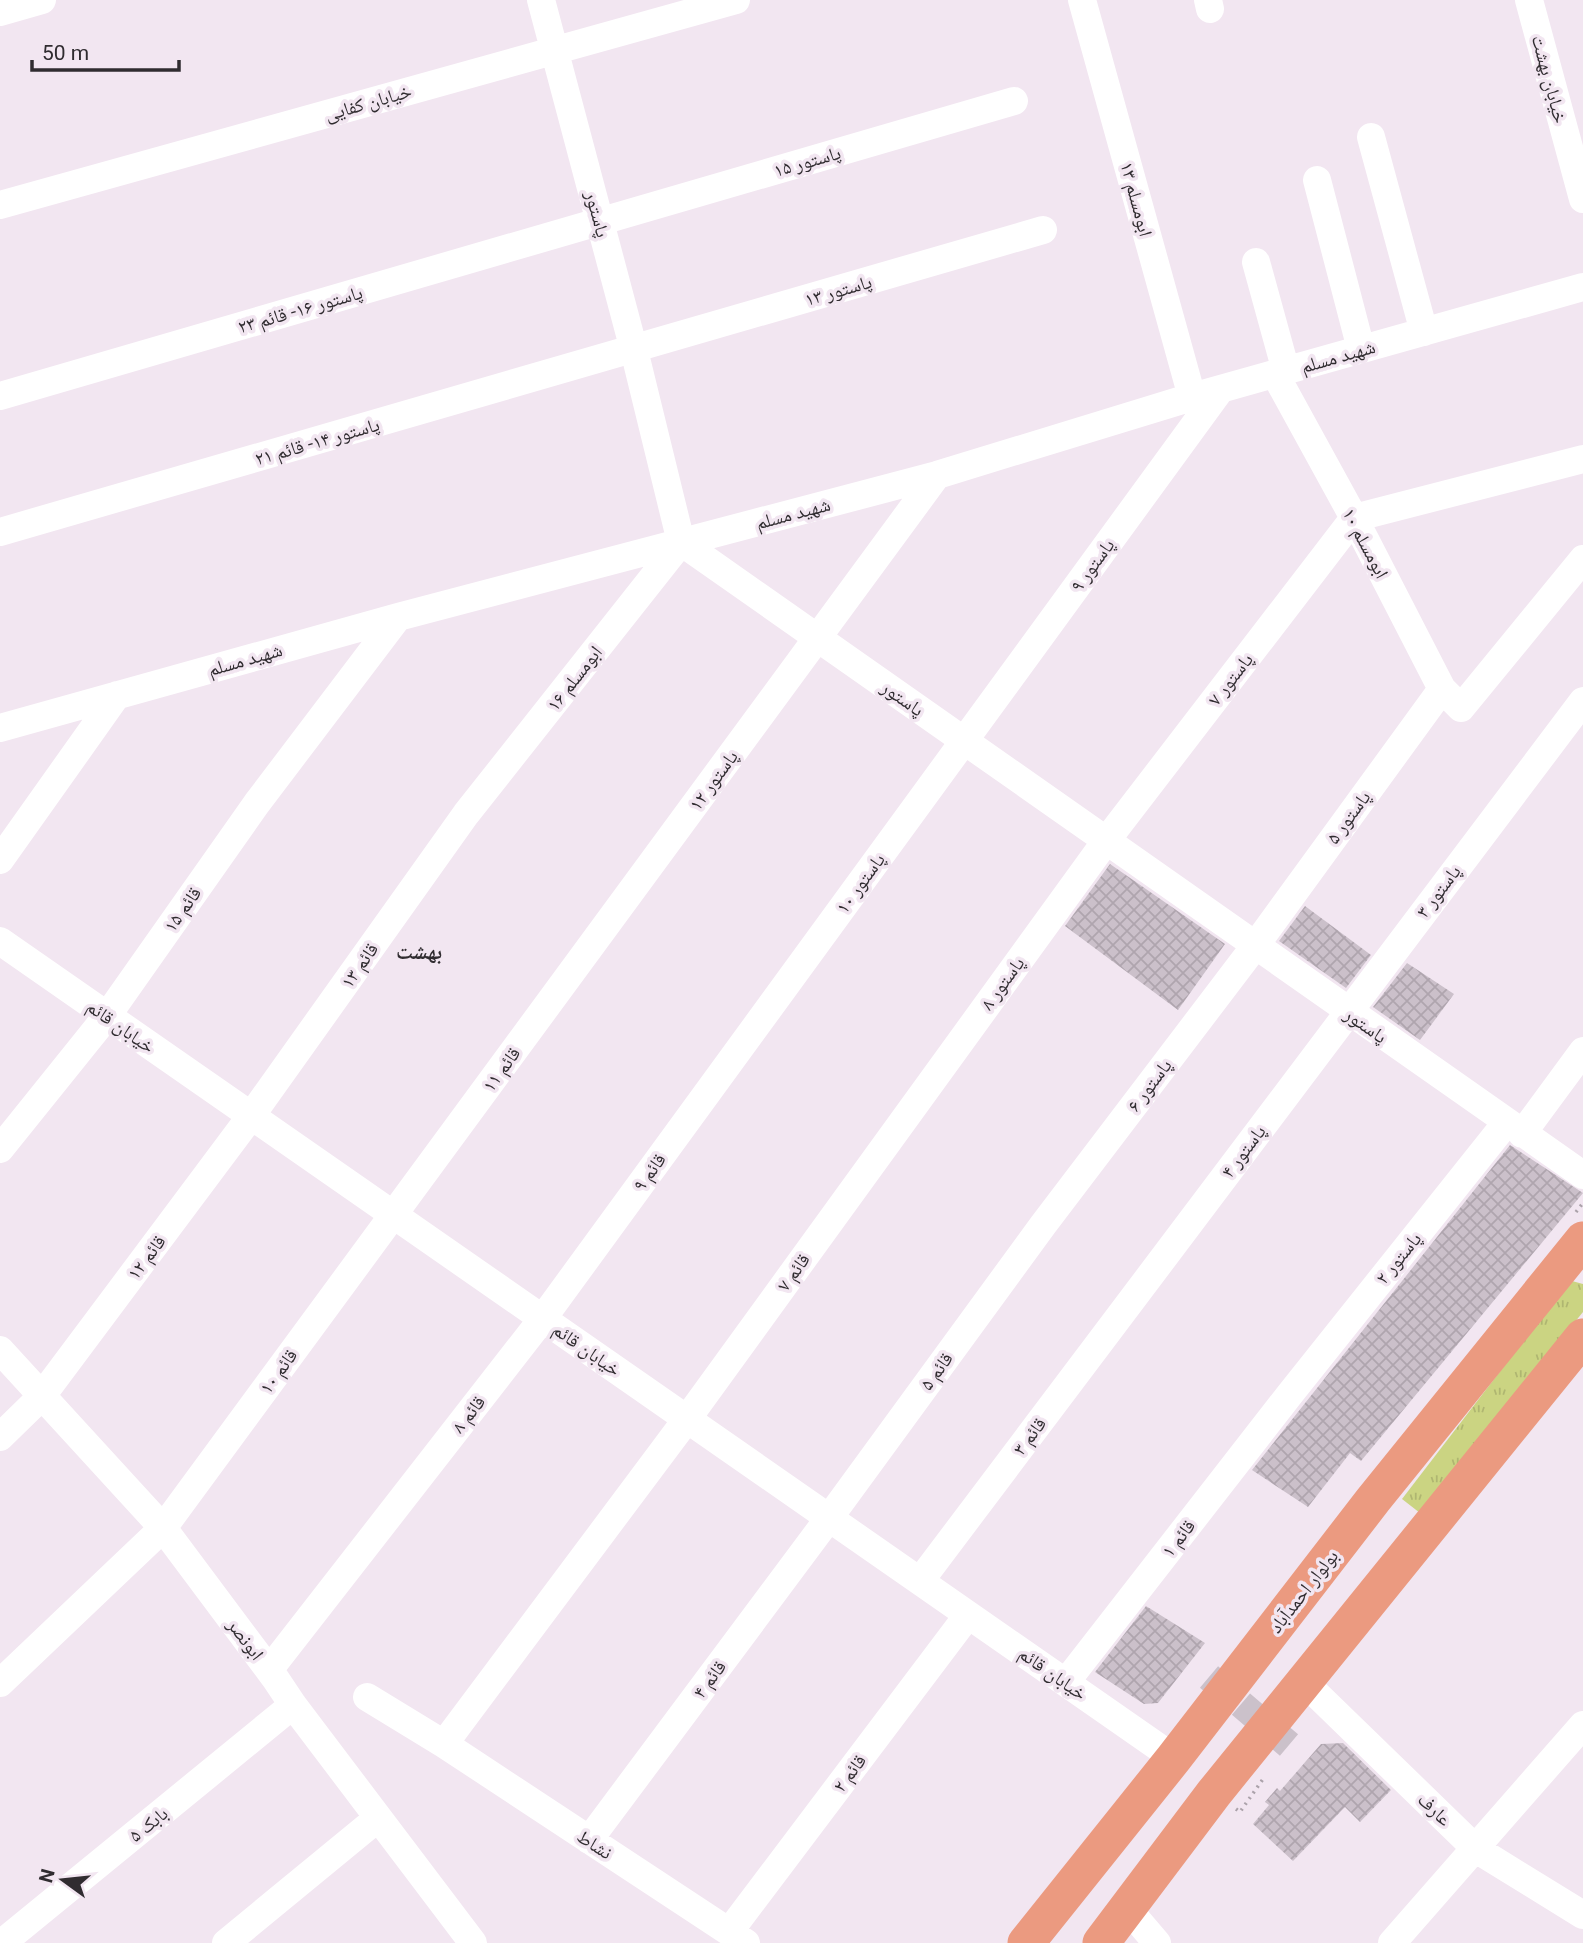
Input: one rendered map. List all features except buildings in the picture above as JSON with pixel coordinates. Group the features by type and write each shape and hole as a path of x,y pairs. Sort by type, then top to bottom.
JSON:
{"main road":[{"name":"بولوار احمدآباد","path":"1026,1943 1174,1758 1374,1500 1576,1262"},
{"path":"1101,1943 1214,1793 1583,1337"}],"street":[{"path":"0,12 41,0"},
{"name":"پاستور","path":"541,0 634,350 681,542 1583,1175"},
{"name":"خیابان کفایی","path":"0,205 736,0"},
{"name":"ابومسلم ۱۳","path":"1082,0 1192,397"},
{"name":"خیابان بهشت","path":"1529,0 1571,109 1583,199"},
{"name":"پاستور ۱۵","path":"600,222 1014,101"},
{"path":"1371,136 1424,332"},
{"path":"1317,180 1362,349"},
{"name":"پاستور ۱۶- قائم ۲۳","path":"0,396 600,222"},
{"name":"پاستور ۱۳","path":"634,350 1043,230"},
{"name":"ابومسلم ۱۰","path":"1256,262 1280,373 1451,699"},
{"name":"شهید مسلم","path":"0,728 398,617 937,475 1192,397 1583,287"},
{"name":"پاستور ۱۴- قائم ۲۱","path":"0,532 634,350"},
{"name":"پاستور ۹","path":"963,741 1220,390"},
{"path":"1354,518 1583,459"},
{"name":"پاستور ۱۲","path":"609,922 937,475"},
{"name":"پاستور ۷","path":"1106,841 1354,518"},
{"name":"ابومسلم ۱۶","path":"466,814 681,542"},
{"name":"پاستور ۵","path":"1255,946 1451,699 1583,559"},
{"name":"قائم ۱۵","path":"5,1143 107,1016 257,803 398,617"},
{"path":"0,860 117,695"},
{"name":"پاستور ۳","path":"1347,1011 1583,701"},
{"name":"پاستور ۱۰","path":"756,1025 963,741"},
{"name":"قائم ۱۳","path":"251,1116 466,814"},
{"name":"پاستور ۸","path":"899,1126 1106,841"},
{"name":"قائم ۱۱","path":"394,1215 609,922"},
{"name":"خیابان قائم","path":"0,941 1174,1758"},
{"name":"پاستور ۶","path":"1043,1225 1255,946"},
{"name":"پاستور ۴","path":"1138,1291 1347,1011"},
{"name":"قائم ۹","path":"542,1318 756,1025"},
{"name":"پاستور ۲","path":"1290,1394 1514,1128 1583,1051"},
{"name":"قائم ۱۲","path":"0,1437 41,1397 251,1116"},
{"name":"قائم ۷","path":"444,1744 687,1419 899,1126"},
{"name":"قائم ۱۰","path":"0,1683 163,1528 394,1215"},
{"name":"قائم ۵","path":"829,1518 1043,1225"},
{"name":"قائم ۳","path":"920,1581 1138,1291"},
{"name":"قائم ۸","path":"269,1670 542,1318"},
{"name":"ابونصر","path":"0,1350 163,1528 466,1940"},
{"name":"قائم ۱","path":"1066,1682 1290,1394"},
{"name":"قائم ۴","path":"589,1840 829,1518"},
{"name":"قائم ۲","path":"737,1938 968,1615"},
{"name":"عارف","path":"1304,1682 1476,1849 1583,1915"},
{"name":"نشاط","path":"367,1697 444,1744 737,1938"},
{"name":"بابک ۵","path":"2,1943 293,1705"},
{"path":"1392,1943 1583,1726"},
{"path":"226,1943 378,1818"},
{"path":"1128,1909 1157,1943"}],"green space":[{"path":"1572,1281 1583,1284 1583,1312 1420,1513 1402,1499"}],"tunnel":[{"path":"1209,1677 1289,1745"}],"district":[{"name":"بهشت","path":"419,952"}]}
